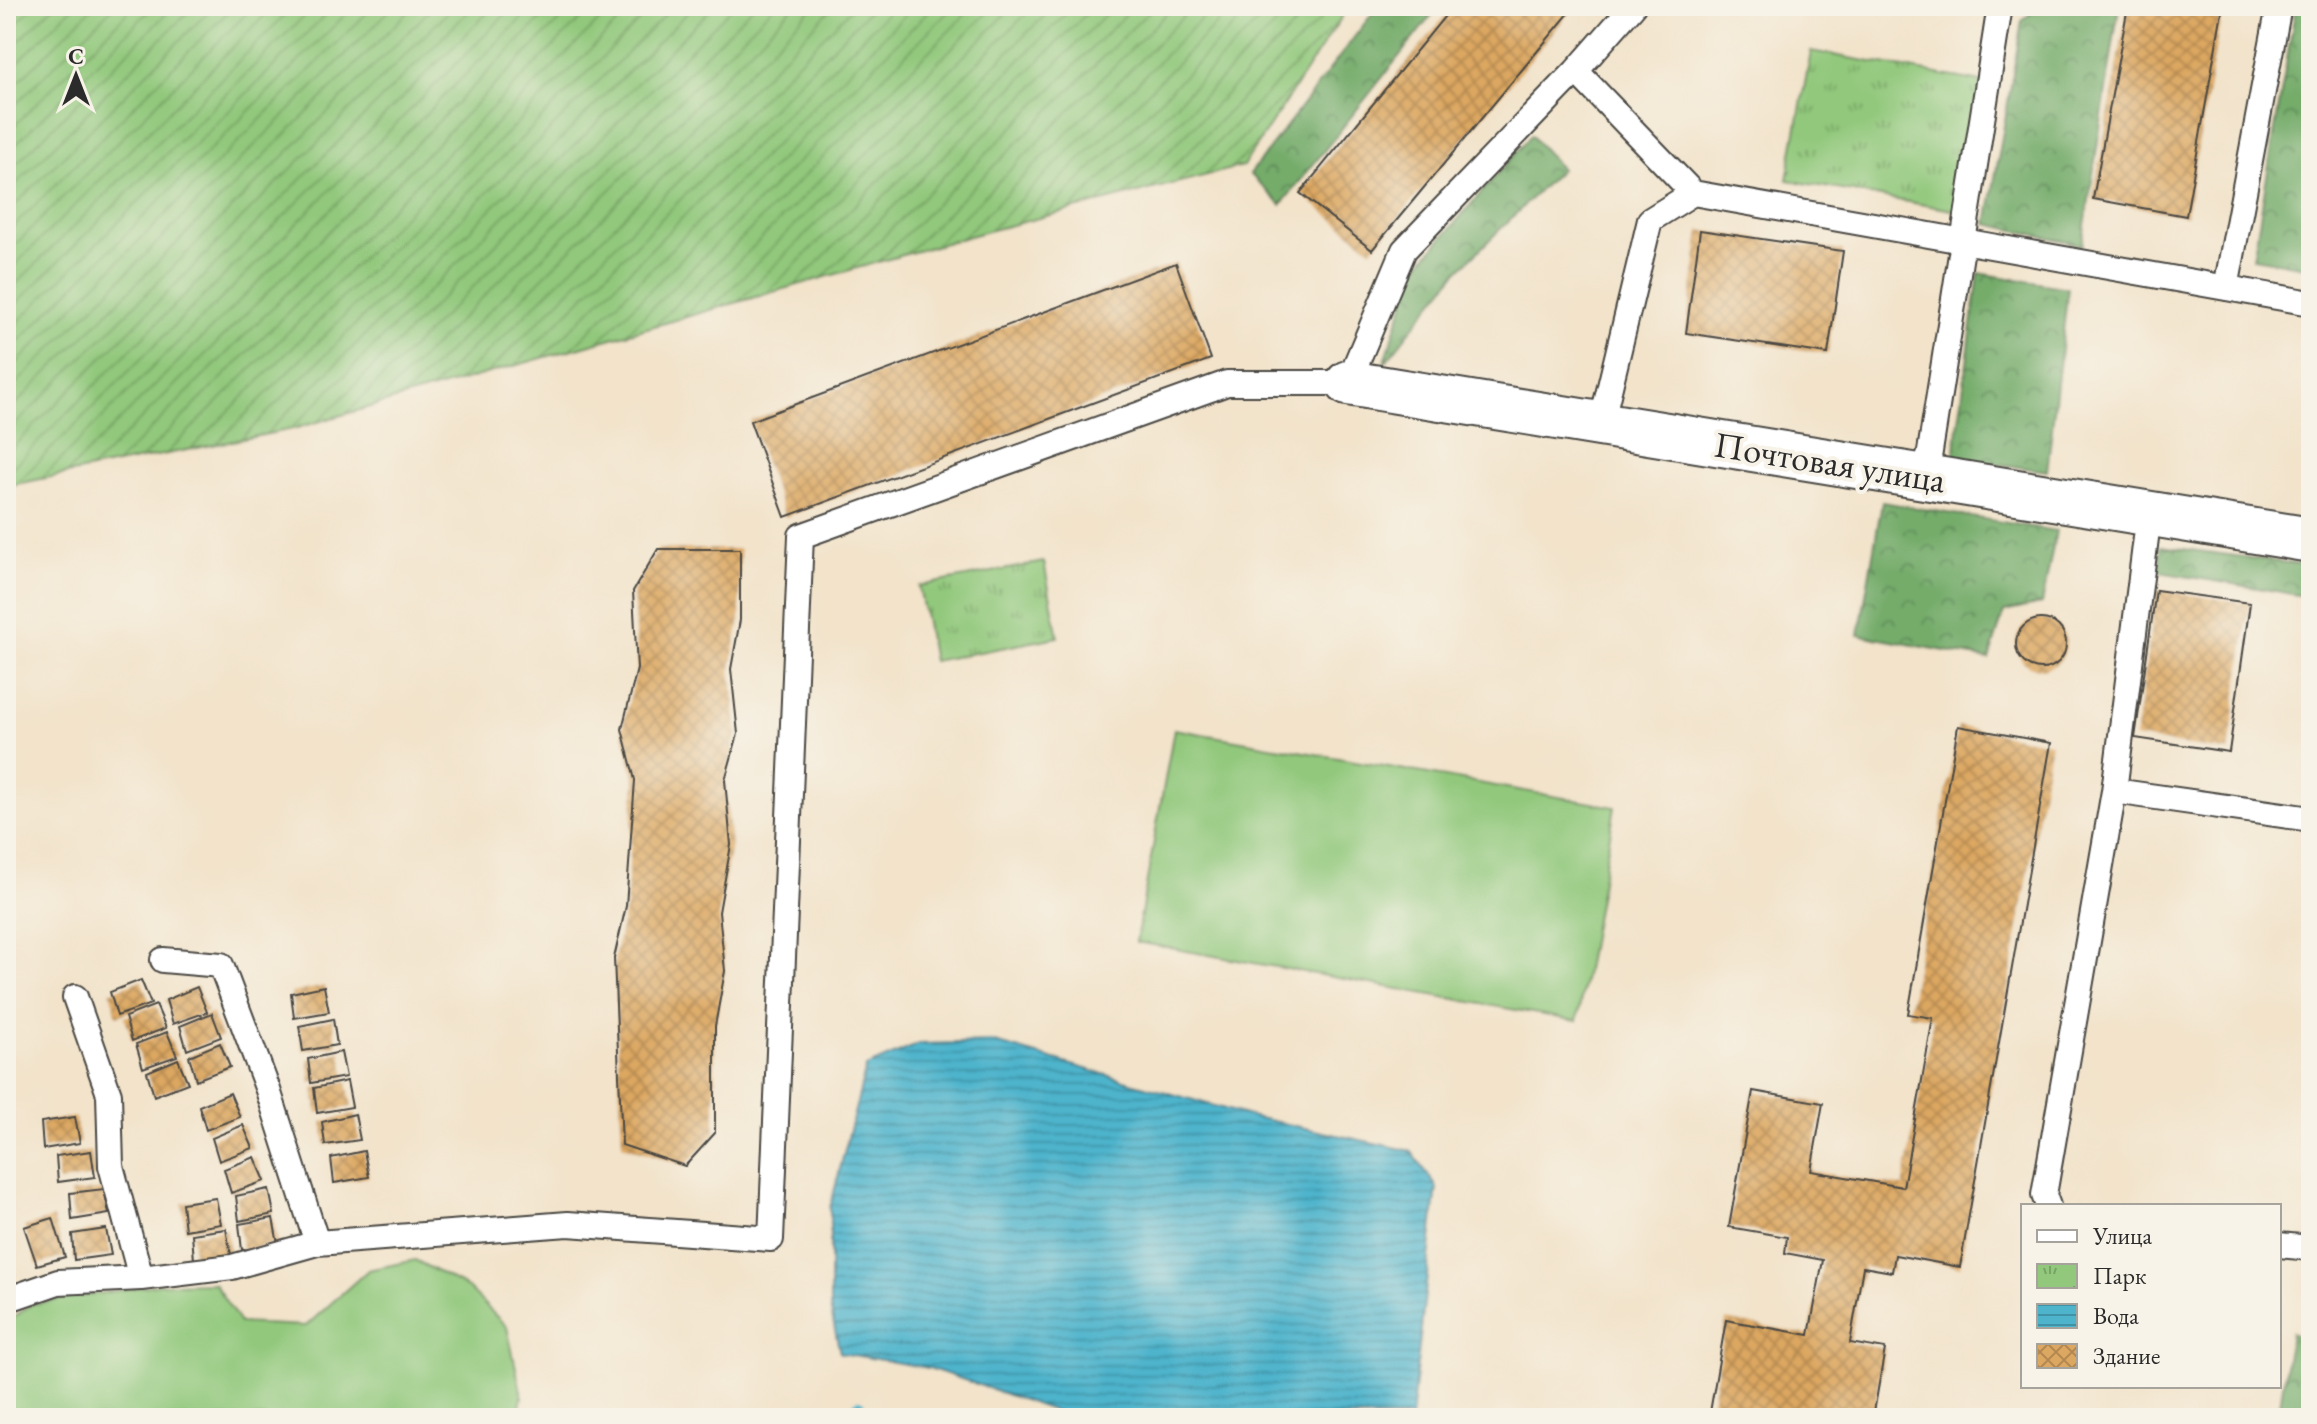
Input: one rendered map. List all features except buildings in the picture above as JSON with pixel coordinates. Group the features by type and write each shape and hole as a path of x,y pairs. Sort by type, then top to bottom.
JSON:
{"street":[{"name":"Почтовая улица","path":"1348,383 2311,540"}],"lane":[{"path":"6,1300 58,1282 141,1278 232,1267 317,1243 568,1224 771,1239 801,536 1227,383 1348,383 1404,250 1576,71 1633,6"},
{"path":"1926,477 2000,6"},
{"path":"2226,288 2279,6"},
{"path":"1576,71 1693,193 2311,303"},
{"path":"1601,424 1650,220 1693,193"},
{"path":"2047,1204 2044,1195 2114,791 2149,514"},
{"path":"2114,791 2311,819"},
{"path":"163,960 221,965 268,1090 317,1243"},
{"path":"75,997 109,1094 111,1166 141,1278"},
{"path":"2281,1245 2311,1248"}],"green space":[{"path":"6,6 1349,6 1243,166 980,233 293,429 6,486"},
{"path":"1378,6 1439,6 1281,205 1250,174"},
{"path":"2039,6 2119,6 2082,245 1987,224 2022,21"},
{"path":"2296,6 2311,6 2311,268 2253,258"},
{"path":"1811,51 1982,82 1958,211 1787,180"},
{"path":"1531,135 1561,169 1456,273 1384,364 1415,269"},
{"path":"1979,273 2068,288 2047,471 1954,458"},
{"path":"1882,502 2056,531 2042,604 2004,612 1989,659 1859,635"},
{"path":"2161,546 2311,566 2311,597 2159,572"},
{"path":"1044,562 1058,637 933,661 919,586"},
{"path":"1174,729 1615,807 1577,1021 1136,942"},
{"path":"415,1260 468,1288 507,1327 522,1396 518,1418 6,1418 6,1323 32,1304 160,1284 214,1283 240,1323 306,1326 368,1270"},
{"path":"2291,1333 2311,1341 2311,1418 2278,1418"}],"water":[{"path":"992,1042 1249,1116 1411,1151 1437,1187 1411,1418 1075,1418 929,1368 840,1353 830,1307 830,1208 866,1067 919,1044"}],"waterway":[{"path":"856,1418 859,1406"}]}
